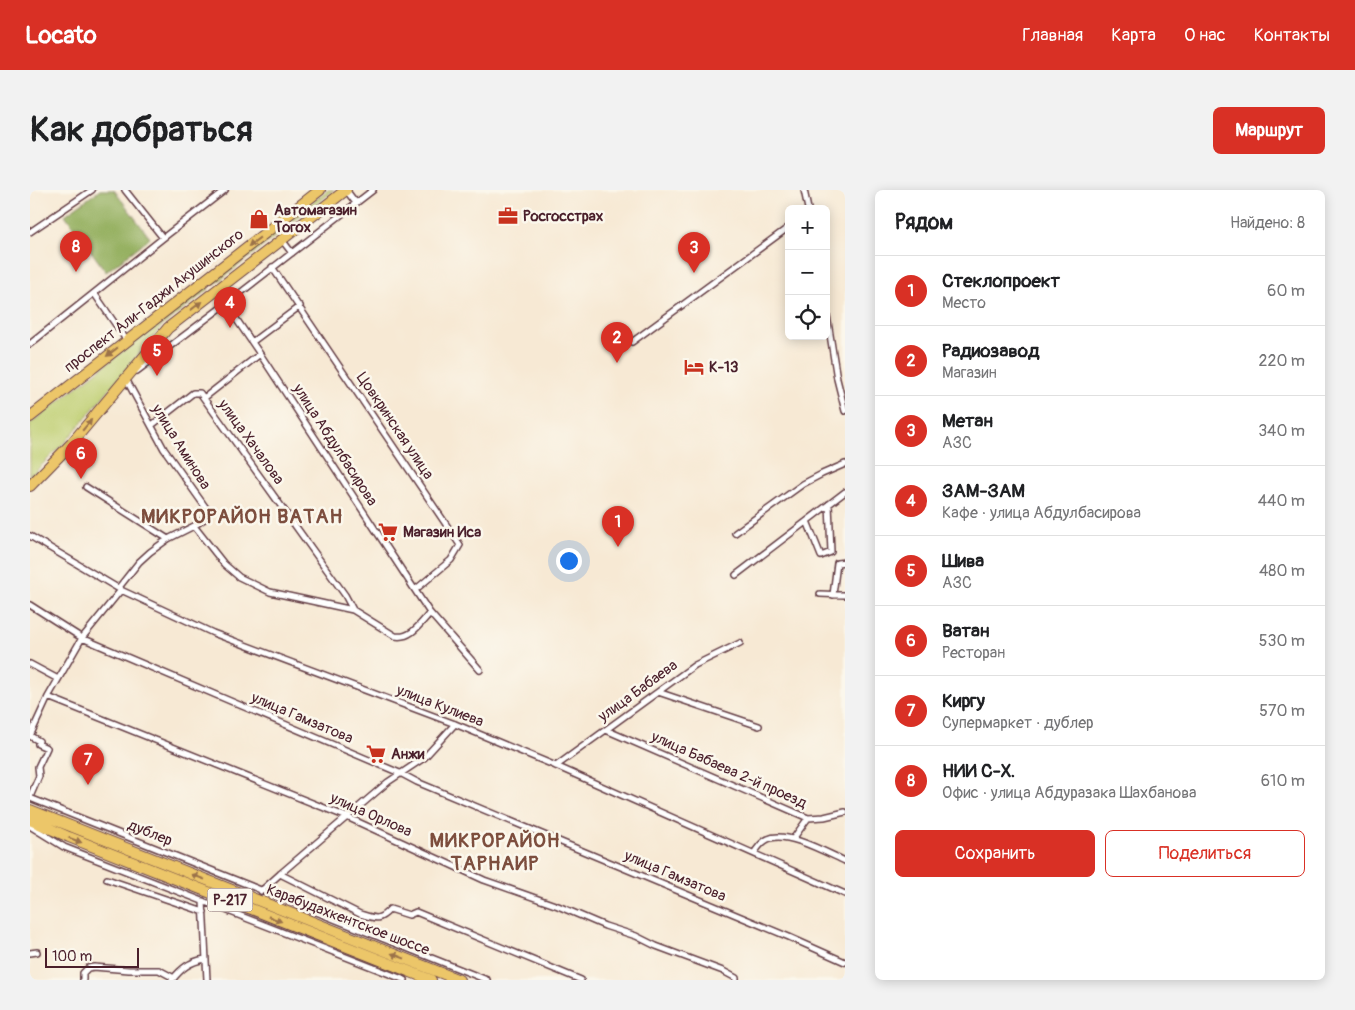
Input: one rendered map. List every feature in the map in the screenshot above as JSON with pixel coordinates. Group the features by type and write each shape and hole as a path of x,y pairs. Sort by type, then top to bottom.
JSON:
{"highway":[{"name":"проспект Али-Гаджи Акушинского","path":"30,417 320,190"},
{"name":"проспект Али-Гаджи Акушинского","path":"30,486 71,444 168,328 346,190"},
{"path":"203,281 211,286 212,294"},
{"name":"Карабудахкентское шоссе","path":"30,810 460,980"},
{"name":"Карабудахкентское шоссе","path":"30,820 431,980"}],"street":[{"path":"30,232 92,190"},
{"path":"125,190 163,238"},
{"path":"30,344 225,190"},
{"path":"346,190 356,203"},
{"path":"125,379 226,304 373,190"},
{"path":"804,190 807,205"},
{"path":"632,342 785,230"},
{"path":"282,240 292,253"},
{"name":"Цовкринская улица","path":"272,267 460,545 451,560 415,590"},
{"path":"94,293 126,341"},
{"name":"улица Абдулбасирова","path":"226,304 430,613 480,670"},
{"path":"252,342 300,306"},
{"path":"830,334 837,379 845,412"},
{"path":"204,398 260,354"},
{"name":"улица Аминова","path":"125,379 164,449 206,508 208,513 206,518 194,526"},
{"name":"улица Хачалова","path":"152,425 193,393 200,393 345,596 353,610"},
{"path":"735,533 803,484 845,464"},
{"path":"86,487 168,539"},
{"path":"736,575 845,492"},
{"path":"807,521 821,556 832,552 829,504"},
{"path":"30,798 39,776 38,767 47,748 38,744 39,741 30,736 48,697 82,638 121,590 120,586 139,562 168,539 194,526 224,564 239,577 270,592 353,610 395,636 402,637 410,634 430,613"},
{"name":"улица Кулиева","path":"30,536 121,590 213,633 455,724 556,766 845,894"},
{"path":"833,595 837,563 845,562"},
{"path":"820,594 845,596"},
{"name":"улица Гамзатова","path":"30,605 82,638 417,782 780,933 845,962"},
{"name":"улица Бабаева","path":"556,766 695,665 740,643"},
{"path":"30,664 58,679"},
{"path":"658,692 759,726"},
{"name":"улица Орлова","path":"48,697 347,817 484,880 636,936 656,946 723,971 736,978 736,980"},
{"path":"262,891 388,782 424,758 455,724"},
{"name":"улица Бабаева 2-й проезд","path":"606,730 808,818 824,817 845,812"},
{"name":"дублер","path":"30,798 487,980"},
{"path":"793,839 808,818"},
{"path":"30,826 64,846 405,980"},
{"path":"754,853 760,844 768,838 778,837 793,839 845,861"},
{"path":"280,874 360,914 374,918 382,917 390,908 409,915 416,912 581,980"},
{"path":"107,879 204,912"},
{"path":"203,901 207,980"},
{"path":"30,953 37,952"},
{"path":"83,980 83,973 88,968 94,967 159,970 173,979 183,967 194,961 205,959"}],"green space":[{"path":"100,190 114,190 150,238 106,272 65,215"},
{"path":"328,190 334,190 214,285 211,282"},
{"path":"206,286 209,289 161,327 68,439 30,477 30,424"}],"place":[{"name":"Росгосстрах","path":"508,216"},
{"name":"Автомагазин Тогох","path":"259,219"},
{"name":"НИИ С-Х.","path":"76,272"},
{"name":"Метан","path":"694,273"},
{"name":"ЗАМ-ЗАМ","path":"230,328"},
{"name":"Радиозавод","path":"617,363"},
{"name":"К-13","path":"694,367"},
{"name":"Шива","path":"157,376"},
{"name":"Ватан","path":"81,479"},
{"name":"Магазин Иса","path":"388,532"},
{"name":"Стеклопроект","path":"618,547"},
{"name":"Анжи","path":"376,754"},
{"name":"Киргу","path":"88,785"}],"district":[{"name":"МИКРОРАЙОН ВАТАН","path":"242,516"},
{"name":"МИКРОРАЙОН ТАРНАИР","path":"495,852"}]}
